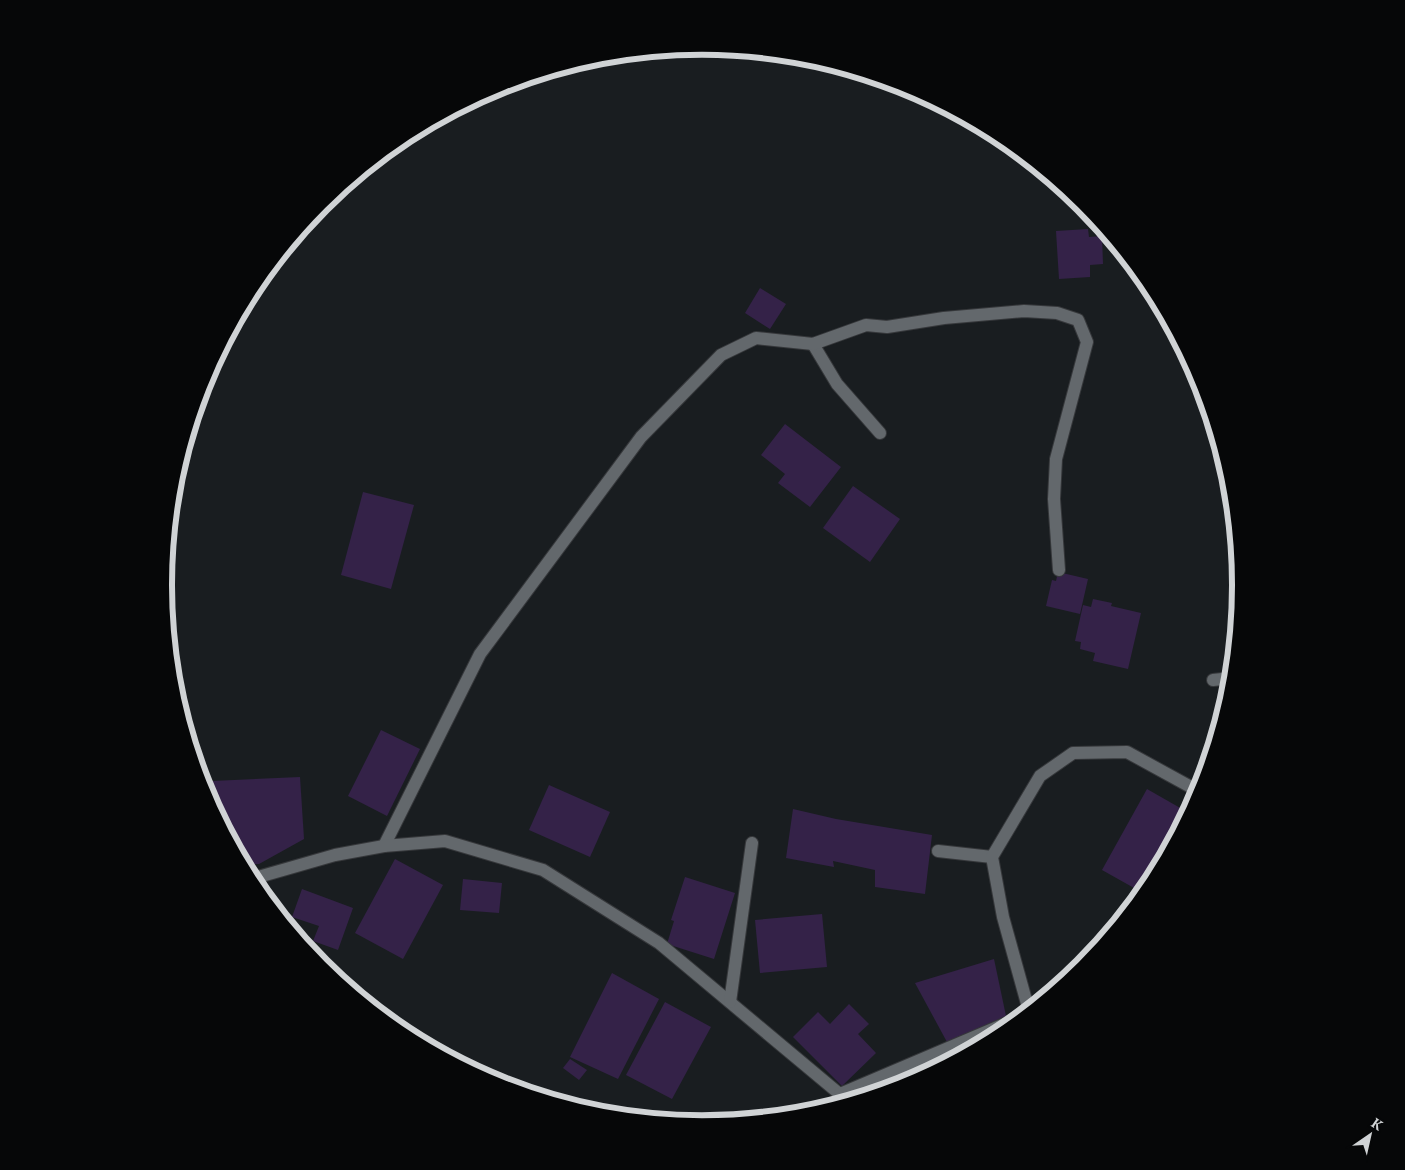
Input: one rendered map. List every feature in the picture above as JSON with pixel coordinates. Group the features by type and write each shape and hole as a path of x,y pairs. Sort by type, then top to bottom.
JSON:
{"street":[{"path":"384,846 480,654 641,437 721,355 756,338 812,344 866,325 887,326 944,318 1024,311 1057,313 1078,320 1087,342 1056,459 1054,499 1059,570"},
{"path":"812,344 837,384 880,434"},
{"path":"1213,680 1224,679"},
{"path":"1027,1003 1003,917 992,857 1040,776 1073,753 1127,752 1192,788"},
{"path":"260,877 335,855 384,846 445,841 543,870 659,943 843,1096"},
{"path":"730,1002 752,843"},
{"path":"938,851 992,857"},
{"path":"852,1093 985,1033"}],"building":[{"path":"1088,229 1089,237 1101,236 1103,264 1090,265 1090,277 1059,279 1056,231"},
{"path":"760,288 786,304 770,329 745,313"},
{"path":"785,424 841,467 810,507 778,483 785,474 761,455"},
{"path":"853,486 900,519 870,562 823,528"},
{"path":"363,492 414,505 391,589 341,575"},
{"path":"1058,572 1088,579 1080,614 1046,606 1052,580 1056,581"},
{"path":"1093,599 1112,603 1111,606 1141,613 1128,669 1093,661 1095,653 1080,649 1081,642 1075,641 1083,605 1091,607"},
{"path":"381,730 420,749 387,816 348,796"},
{"path":"300,777 304,839 259,864 253,864 227,819 213,788 212,781"},
{"path":"549,785 610,812 590,857 529,830"},
{"path":"1147,789 1182,809 1161,850 1136,889 1102,870"},
{"path":"793,809 836,819 932,835 925,894 875,887 875,870 833,861 834,867 786,858"},
{"path":"395,859 443,885 403,959 355,933"},
{"path":"685,877 735,893 714,959 667,944 674,921 671,920"},
{"path":"463,879 502,883 499,913 460,910"},
{"path":"302,889 353,908 338,950 313,941 319,926 292,917"},
{"path":"822,914 827,967 760,973 755,920"},
{"path":"994,959 1006,1016 947,1042 915,983"},
{"path":"612,973 659,999 618,1079 570,1057"},
{"path":"665,1002 711,1027 672,1099 626,1075"},
{"path":"849,1004 869,1024 858,1034 876,1053 842,1086 793,1037 818,1012 830,1024"},
{"path":"570,1059 587,1070 579,1080 563,1068"}]}
